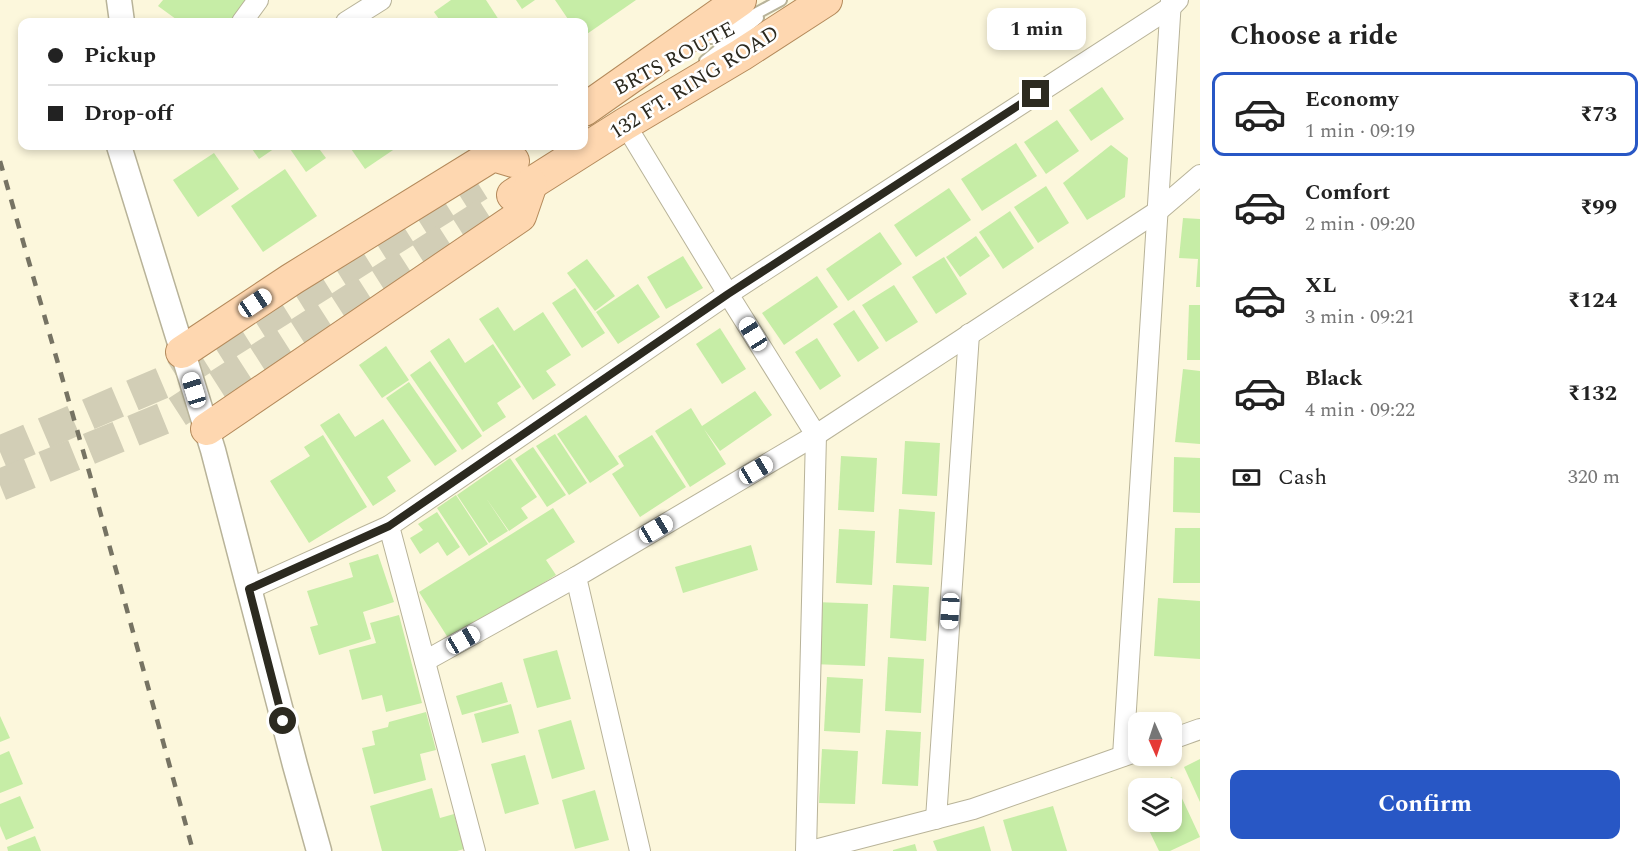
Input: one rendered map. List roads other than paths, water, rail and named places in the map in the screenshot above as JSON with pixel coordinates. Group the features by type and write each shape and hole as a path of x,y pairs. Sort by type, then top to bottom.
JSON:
{"main road":[{"name":"132 FT. RING ROAD","path":"592,104 740,0"},
{"name":"132 FT. RING ROAD","path":"588,139 625,124 741,55 826,0"},
{"name":"132 FT. RING ROAD","path":"488,196 526,163 559,150"},
{"path":"182,351 292,279 493,155 526,163 520,216 207,429"}],"street":[{"path":"119,0 121,18"},
{"path":"245,18 258,0"},
{"path":"352,18 381,0"},
{"path":"1133,712 1158,211 1173,2"},
{"path":"249,589 389,526 728,294 1173,2"},
{"path":"625,124 816,435 806,851"},
{"path":"121,150 207,429 318,851"},
{"path":"425,661 576,577 816,435 1158,211 1200,175"},
{"path":"936,819 969,334"},
{"path":"389,526 475,851"},
{"path":"576,577 640,851"},
{"path":"1182,735 1200,729"},
{"path":"811,851 973,809 1128,754"}],"lane":[{"name":"BRTS ROUTE","path":"625,124 780,0"},
{"name":"BRTS ROUTE","path":"706,41 780,0"},
{"name":"BRTS ROUTE","path":"592,104 685,52"}],"tunnel":[{"path":"0,452 169,380 479,185"},
{"path":"0,485 172,415 496,207"}],"railway":[{"path":"0,161 90,475 193,851"}]}
